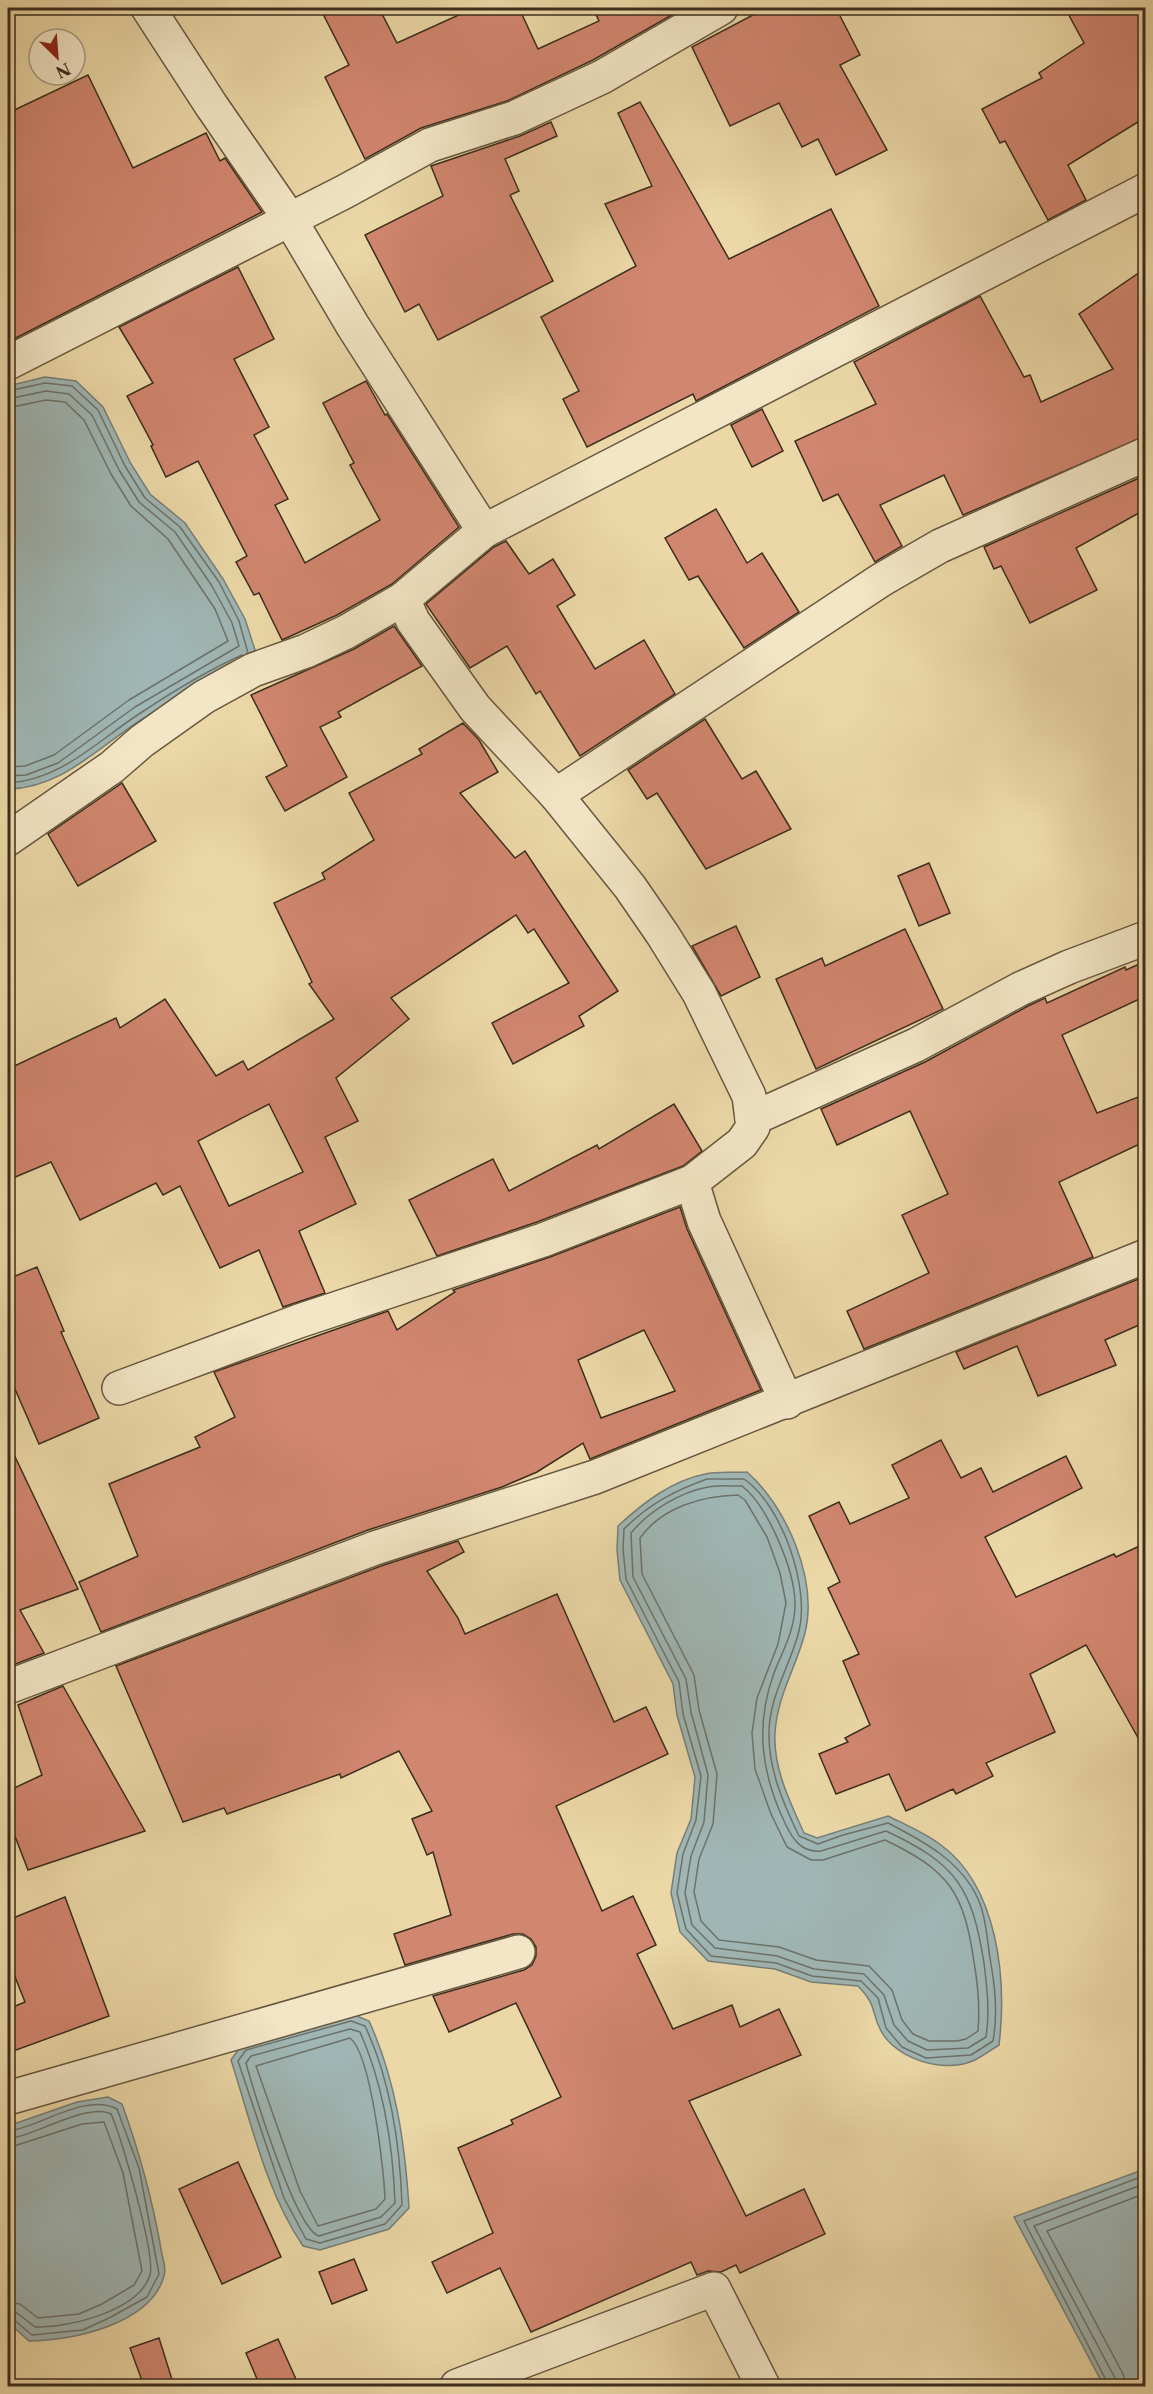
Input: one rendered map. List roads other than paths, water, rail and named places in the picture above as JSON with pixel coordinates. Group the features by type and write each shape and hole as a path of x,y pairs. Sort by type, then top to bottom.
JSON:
{"street":[{"path":"148,8 290,218 353,326 484,531"},
{"path":"8,363 364,182 430,145 514,118 602,77 707,11"},
{"path":"8,839 112,767 142,741 204,696 253,670 326,642 403,599 484,531 1146,190"},
{"path":"556,795 910,563 940,546 1146,454"},
{"path":"119,1388 300,1321 543,1240 692,1182 742,1143 753,1127 749,1096 699,993 630,887 556,795 476,708 413,621 403,599"},
{"path":"752,1119 916,1044 1020,989 1069,967 1146,938"},
{"path":"692,1182 704,1221 787,1402"},
{"path":"8,1687 354,1556 595,1478 1146,1256"},
{"path":"8,2098 518,1952"},
{"path":"457,2386 714,2289 763,2386"}],"water":[{"path":"45,377 76,381 103,407 131,464 150,494 185,523 223,579 245,619 257,656 171,701 127,729 80,764 46,781 28,787 8,789 8,386"},
{"path":"747,1472 775,1504 786,1524 803,1568 807,1590 808,1612 805,1633 776,1720 777,1759 788,1797 804,1833 817,1838 888,1816 935,1841 960,1863 987,1909 999,1964 1001,2019 999,2045 975,2060 963,2064 936,2065 910,2057 888,2041 881,2031 871,2004 858,1986 811,1982 775,1969 708,1961 680,1932 671,1893 677,1853 691,1819 695,1777 677,1715 673,1684 620,1580 617,1550 618,1526 637,1509 669,1487 710,1473"},
{"path":"352,2014 369,2021 386,2066 402,2136 409,2208 389,2229 320,2250 303,2246 279,2203 269,2180 231,2060 242,2045"},
{"path":"108,2097 122,2104 134,2140 154,2211 165,2273 156,2293 127,2318 66,2338 29,2341 8,2322 8,2126 77,2102"},
{"path":"1145,2169 1145,2386 1104,2386 1014,2217"}]}
